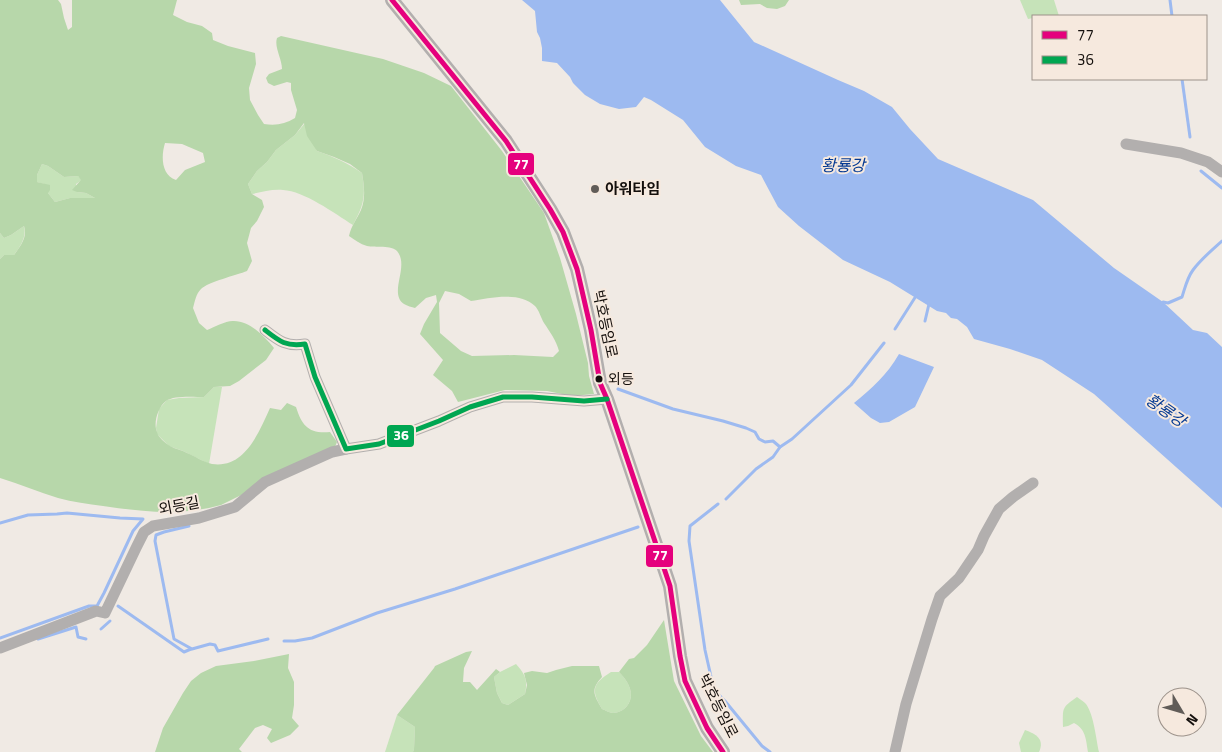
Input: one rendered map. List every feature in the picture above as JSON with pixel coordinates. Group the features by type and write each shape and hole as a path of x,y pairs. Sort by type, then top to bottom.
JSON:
{"street":[{"name":"박호등임로","path":"392,0 506,142 563,232 577,269 591,330 600,383 670,586 685,681 707,728 723,752"},
{"path":"1126,144 1181,154 1208,162 1222,172"},
{"path":"265,330 281,342 295,346 305,344 315,376 346,449"},
{"name":"외등길","path":"0,648 96,611 105,613 144,532 153,526 199,518 235,508 265,482 332,452 379,444 470,407 503,397 584,401 607,399"},
{"path":"895,752 906,704 940,596 959,578 978,550 999,510 1033,483"}],"green space":[{"path":"0,0 58,0 61,4 68,30 72,27 72,0 177,0 173,15 187,22 202,26 212,33 213,40 255,53 256,64 249,88 250,100 264,124 276,125 288,122 295,118 297,110 291,90 291,83 287,82 274,86 268,83 266,78 269,74 282,69 276,42 277,38 281,36 383,59 424,73 451,86 502,151 544,213 560,258 576,314 594,394 572,396 547,391 505,390 458,402 452,391 433,375 443,360 420,334 437,302 436,295 426,298 415,308 404,304 398,293 401,264 397,251 387,247 367,246 349,236 364,201 362,173 350,164 317,151 307,136 304,123 295,135 276,150 248,184 252,194 262,200 264,207 251,228 247,243 252,261 247,271 205,286 198,293 193,308 199,323 207,330 228,322 240,322 251,326 274,348 266,360 230,386 214,387 204,397 179,397 166,401 159,411 156,428 160,438 172,447 212,464 224,464 242,455 249,447 256,438 270,408 281,410 287,403 296,407 307,427 317,432 330,432 337,442 334,449 221,505 192,511 148,511 69,501 0,478 0,259 4,255 14,255 23,242 25,230 24,226 4,238 0,233","holes":["165,143 182,144 203,153 205,162 185,170 176,180 171,178 163,164","42,164 64,177 78,176 81,180 72,190 86,193 95,198 70,198 55,202 48,193 50,185 37,182 37,175","445,291 459,294 471,301 487,298 521,298 528,301 538,310 559,351 553,357 514,355 472,356 461,351 440,333 439,303"]},
{"path":"739,0 789,0 785,6 777,9 767,8 760,4 741,5"},
{"path":"1020,0 1054,0 1059,15 1032,15 1032,18 1028,19"},
{"path":"305,123 317,151 341,160 362,173 363,200 353,225 319,203 291,191 275,190 252,194 248,184 257,171"},
{"path":"42,164 64,177 78,176 82,180 76,184 77,192 86,193 97,199 70,198 55,202 44,184 37,182 37,175"},
{"path":"24,226 24,238 14,255 4,255 0,259 0,233 4,238"},
{"path":"214,387 222,387 209,464 169,446 157,434 156,428 159,409 167,400 204,397"},
{"path":"664,620 674,681 701,736 713,752 413,752 415,727 397,715 435,666 472,651 464,668 463,682 470,682 477,690 496,669 500,672 494,677 497,693 502,703 508,705 525,694 527,685 524,673 532,671 547,673 572,666 599,666 602,677 596,686 595,696 602,709 615,713 626,707 631,697 630,688 619,672 629,659 634,658 647,645"},
{"path":"289,654 288,668 294,682 292,718 299,726 290,735 271,743 267,738 272,729 263,725 255,728 239,749 242,752 155,752 163,728 183,693 191,681 201,673 216,666"},
{"path":"516,664 525,678 525,694 508,705 502,703 497,693 494,677"},
{"path":"611,672 619,672 628,684 631,692 630,701 627,706 615,713 602,709 595,692 595,688 600,680"},
{"path":"1077,697 1086,704 1091,714 1099,752 1088,752 1085,735 1078,725 1074,723 1063,727 1064,709"},
{"path":"397,715 415,727 413,752 385,752"},
{"path":"1025,730 1033,733 1040,740 1041,747 1039,752 1021,752 1019,743"}],"water":[{"name":"황룡강","path":"522,0 720,0 754,42 864,91 892,107 938,159 1033,200 1114,268 1163,302 1193,330 1207,333 1222,347 1222,508 1094,394 1042,360 974,339 967,327 957,319 937,311 890,282 843,260 778,207 761,175 736,166 705,147 683,120 644,97 636,107 619,109 600,104 585,95 557,63 542,61 542,48 537,32 535,11"},
{"path":"899,354 934,367 915,407 889,422 880,423 871,418 854,403 879,381"}],"waterway":[{"path":"1170,0 1172,15"},
{"path":"1182,80 1190,137"},
{"path":"1201,171 1222,188"},
{"path":"1161,304 1182,297 1193,270 1222,241"},
{"path":"895,329 916,296"},
{"path":"925,321 929,304"},
{"path":"726,499 756,469 773,457 780,447 792,439 851,385 884,343"},
{"path":"618,389 673,409 746,428 755,432 759,439 765,442 773,441 780,447"},
{"path":"718,504 690,526 689,541 705,650 714,690 762,746 770,752"},
{"path":"0,523 28,515 67,513 143,519 133,531 97,606 89,606 0,638"},
{"path":"189,526 156,535 155,541 174,639 192,649 210,644 215,645 218,651 268,639"},
{"path":"284,641 312,638 377,613 455,589 638,527"},
{"path":"118,606 184,652 191,649"},
{"path":"101,629 110,621"},
{"path":"38,639 76,627 78,637 86,639"}],"transit line":[{"name":"77","path":"392,0 506,141 563,232 577,269 591,330 600,383 670,586 685,681 707,728 723,752"},
{"name":"36","path":"265,330 288,344 305,344 315,377 346,449 379,444 470,407 503,397 584,401 607,399"}],"place":[{"name":"아워타임","path":"595,189"},
{"name":"외등","path":"599,379"}]}
